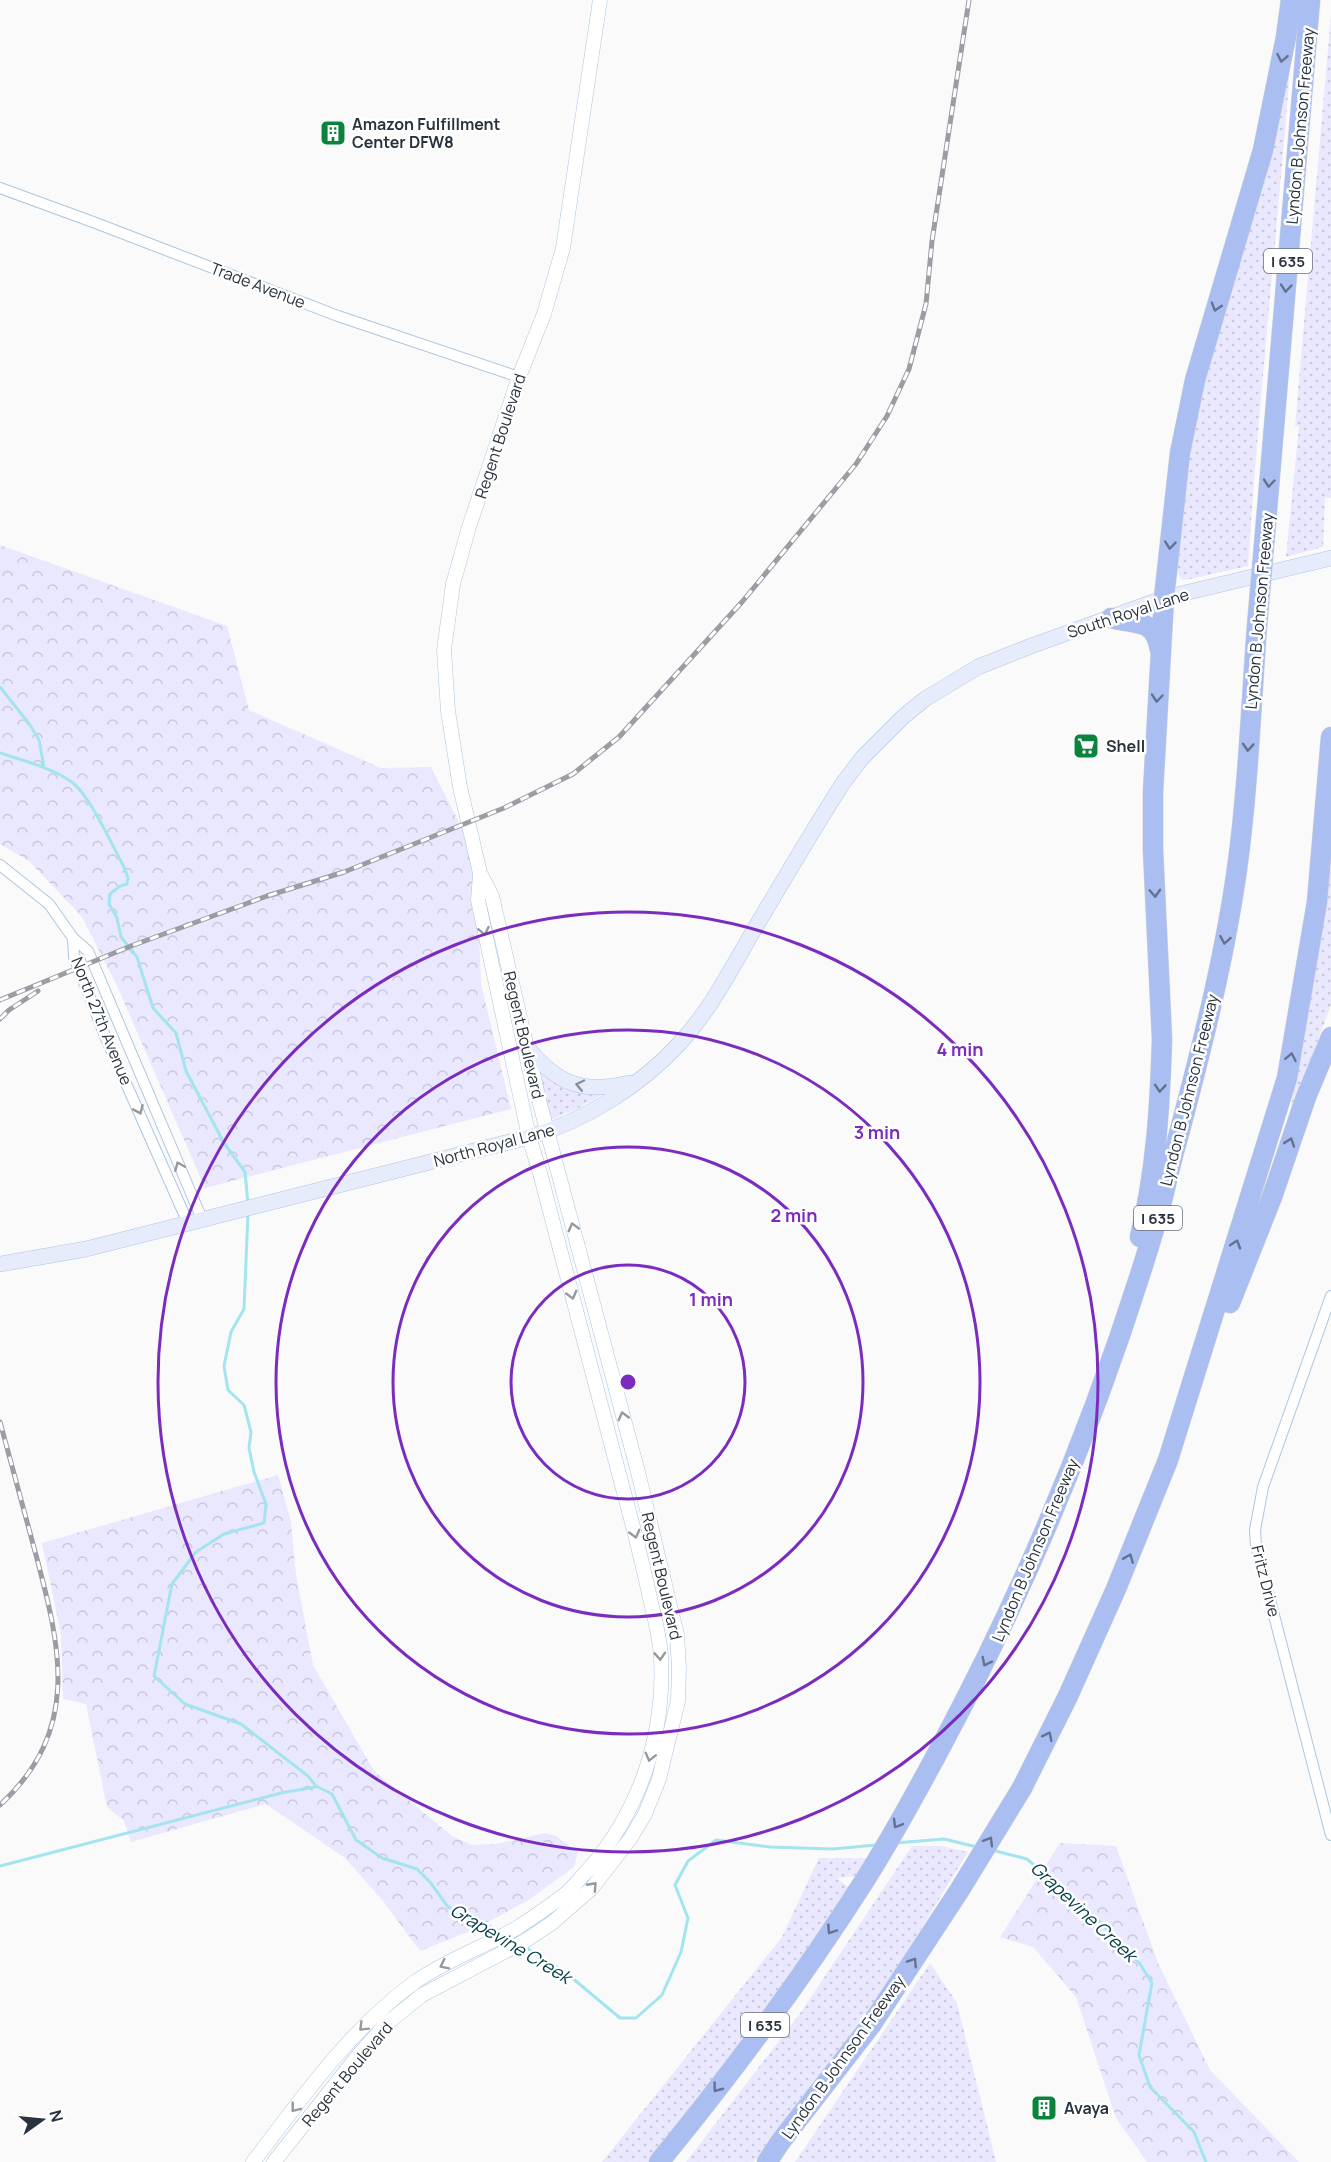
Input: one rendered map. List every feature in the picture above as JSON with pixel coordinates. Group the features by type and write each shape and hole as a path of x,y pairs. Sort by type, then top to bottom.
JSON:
{"highway":[{"path":"1095,1408 1141,1231 1156,1141 1162,1039 1153,850 1153,792 1164,598 1180,453 1195,380 1263,150 1291,0"},
{"name":"Lyndon B Johnson Freeway","path":"659,2162 697,2116 776,2010 864,1882 927,1773 988,1657 1058,1501 1095,1408 1158,1218 1195,1077 1222,955 1237,870 1246,785 1257,626 1310,0"},
{"path":"1111,618 1141,622 1152,629 1161,654"},
{"name":"Lyndon B Johnson Freeway","path":"768,2162 781,2141 871,2025 959,1891 1022,1788 1068,1696 1116,1589 1168,1460 1287,1078 1317,902 1331,737"},
{"path":"1168,1460 1272,1197 1306,1097 1331,1037"}],"main road":[{"name":"South Royal Lane","path":"1031,646 1164,598 1331,558"},
{"name":"North Royal Lane","path":"0,1264 86,1249 529,1137 548,1132 597,1108 637,1081 678,1045 707,1010 818,821 862,758 903,717 925,699 978,668 1031,646"},
{"path":"527,1047 549,1071 573,1084 605,1088 637,1081"}],"street":[{"name":"Regent Boulevard","path":"274,2162 385,2025 422,1995 525,1941 552,1923 570,1899 604,1862 630,1839 645,1814 661,1772 678,1701 677,1635 635,1461 548,1132 492,896 480,873 460,787 448,711 444,650 453,584 469,527 519,377 544,314 563,248 600,0"},
{"name":"Trade Avenue","path":"0,188 336,315 519,377"},
{"path":"0,865 49,904 73,938"},
{"name":"Regent Boulevard","path":"480,873 478,900 529,1137 637,1542 661,1654 660,1700 648,1764 638,1793 604,1862"},
{"name":"North 27th Avenue","path":"73,938 88,951 121,1028 195,1221"},
{"name":"North 27th Avenue","path":"73,938 74,957 105,1035 195,1221"},
{"path":"105,1035 121,1028"},
{"name":"Fritz Drive","path":"1331,1296 1263,1487 1255,1530 1256,1546 1331,1835"},
{"name":"Regent Boulevard","path":"253,2162 344,2046 377,2013 433,1970 570,1899"}],"green space":[{"path":"1331,15 1331,498 1325,498 1323,547 1286,557 1299,426 1295,426"},
{"path":"1291,56 1248,566 1186,580 1181,579 1176,569 1195,400"},
{"path":"0,545 227,626 249,710 381,768 431,767 476,856 481,984 511,1109 205,1188 117,986 82,917 29,861 0,844"},
{"path":"1331,851 1331,1005 1288,1121 1323,928"},
{"path":"539,1070 607,1092 550,1120"},
{"path":"278,1475 291,1522 296,1575 313,1665 374,1771 452,1836 472,1845 497,1844 545,1833 556,1836 578,1852 574,1867 530,1899 473,1930 420,1951 383,1901 345,1858 266,1804 131,1842 124,1821 107,1807 86,1704 63,1699 61,1634 42,1543"},
{"path":"1060,1843 1116,1846 1158,1963 1210,2070 1299,2162 1147,2162 1116,2118 1076,1997 1033,1947 1000,1937"},
{"path":"912,1846 940,1846 968,1852 868,2015 754,2162 686,2162 799,2015"},
{"path":"819,1858 869,1858 858,1876 837,1878 850,1889 726,2069 649,2162 602,2162 782,1937"},
{"path":"930,1963 957,2003 996,2162 795,2162"}],"waterway":[{"path":"0,687 39,740 44,767"},
{"name":"Grapevine Creek","path":"0,753 47,769 73,783 87,799 101,822 128,878 127,884 120,886 110,894 109,904 117,918 121,937 137,957 153,1008 176,1033 186,1071 224,1143 245,1172 248,1204"},
{"name":"Grapevine Creek","path":"248,1213 244,1309 231,1332 224,1366 228,1390 244,1405 251,1432 249,1448 254,1472 266,1504 264,1523 224,1534 196,1552 172,1584 154,1676 185,1704 241,1724 308,1776 316,1786 332,1794 356,1840 382,1858 417,1869 430,1882 448,1907 475,1917 499,1932"},
{"path":"0,1866 281,1793 315,1787"},
{"name":"Grapevine Creek","path":"895,1843 944,1839 977,1847"},
{"name":"Grapevine Creek","path":"523,1946 565,1972 620,2018 636,2018 662,1995 681,1952 688,1918 675,1885 688,1861 716,1840 770,1847 833,1849 876,1845"},
{"name":"Grapevine Creek","path":"992,1850 1027,1859 1098,1920 1140,1964 1152,1983 1139,2055 1150,2087 1194,2132 1206,2162"}],"railway":[{"path":"0,1000 131,946 267,896 344,872 504,808 573,774 619,737 742,602 856,464 887,416 909,369 926,304 932,241 969,0"},
{"path":"0,1019 9,1010 38,991"},
{"path":"0,1422 45,1590 57,1656 58,1687 54,1718 43,1748 26,1777 0,1805"}],"place":[{"name":"Amazon Fulfillment Center DFW8","path":"333,133"},
{"name":"Shell","path":"1086,746"},
{"name":"Avaya","path":"1044,2108"}]}
